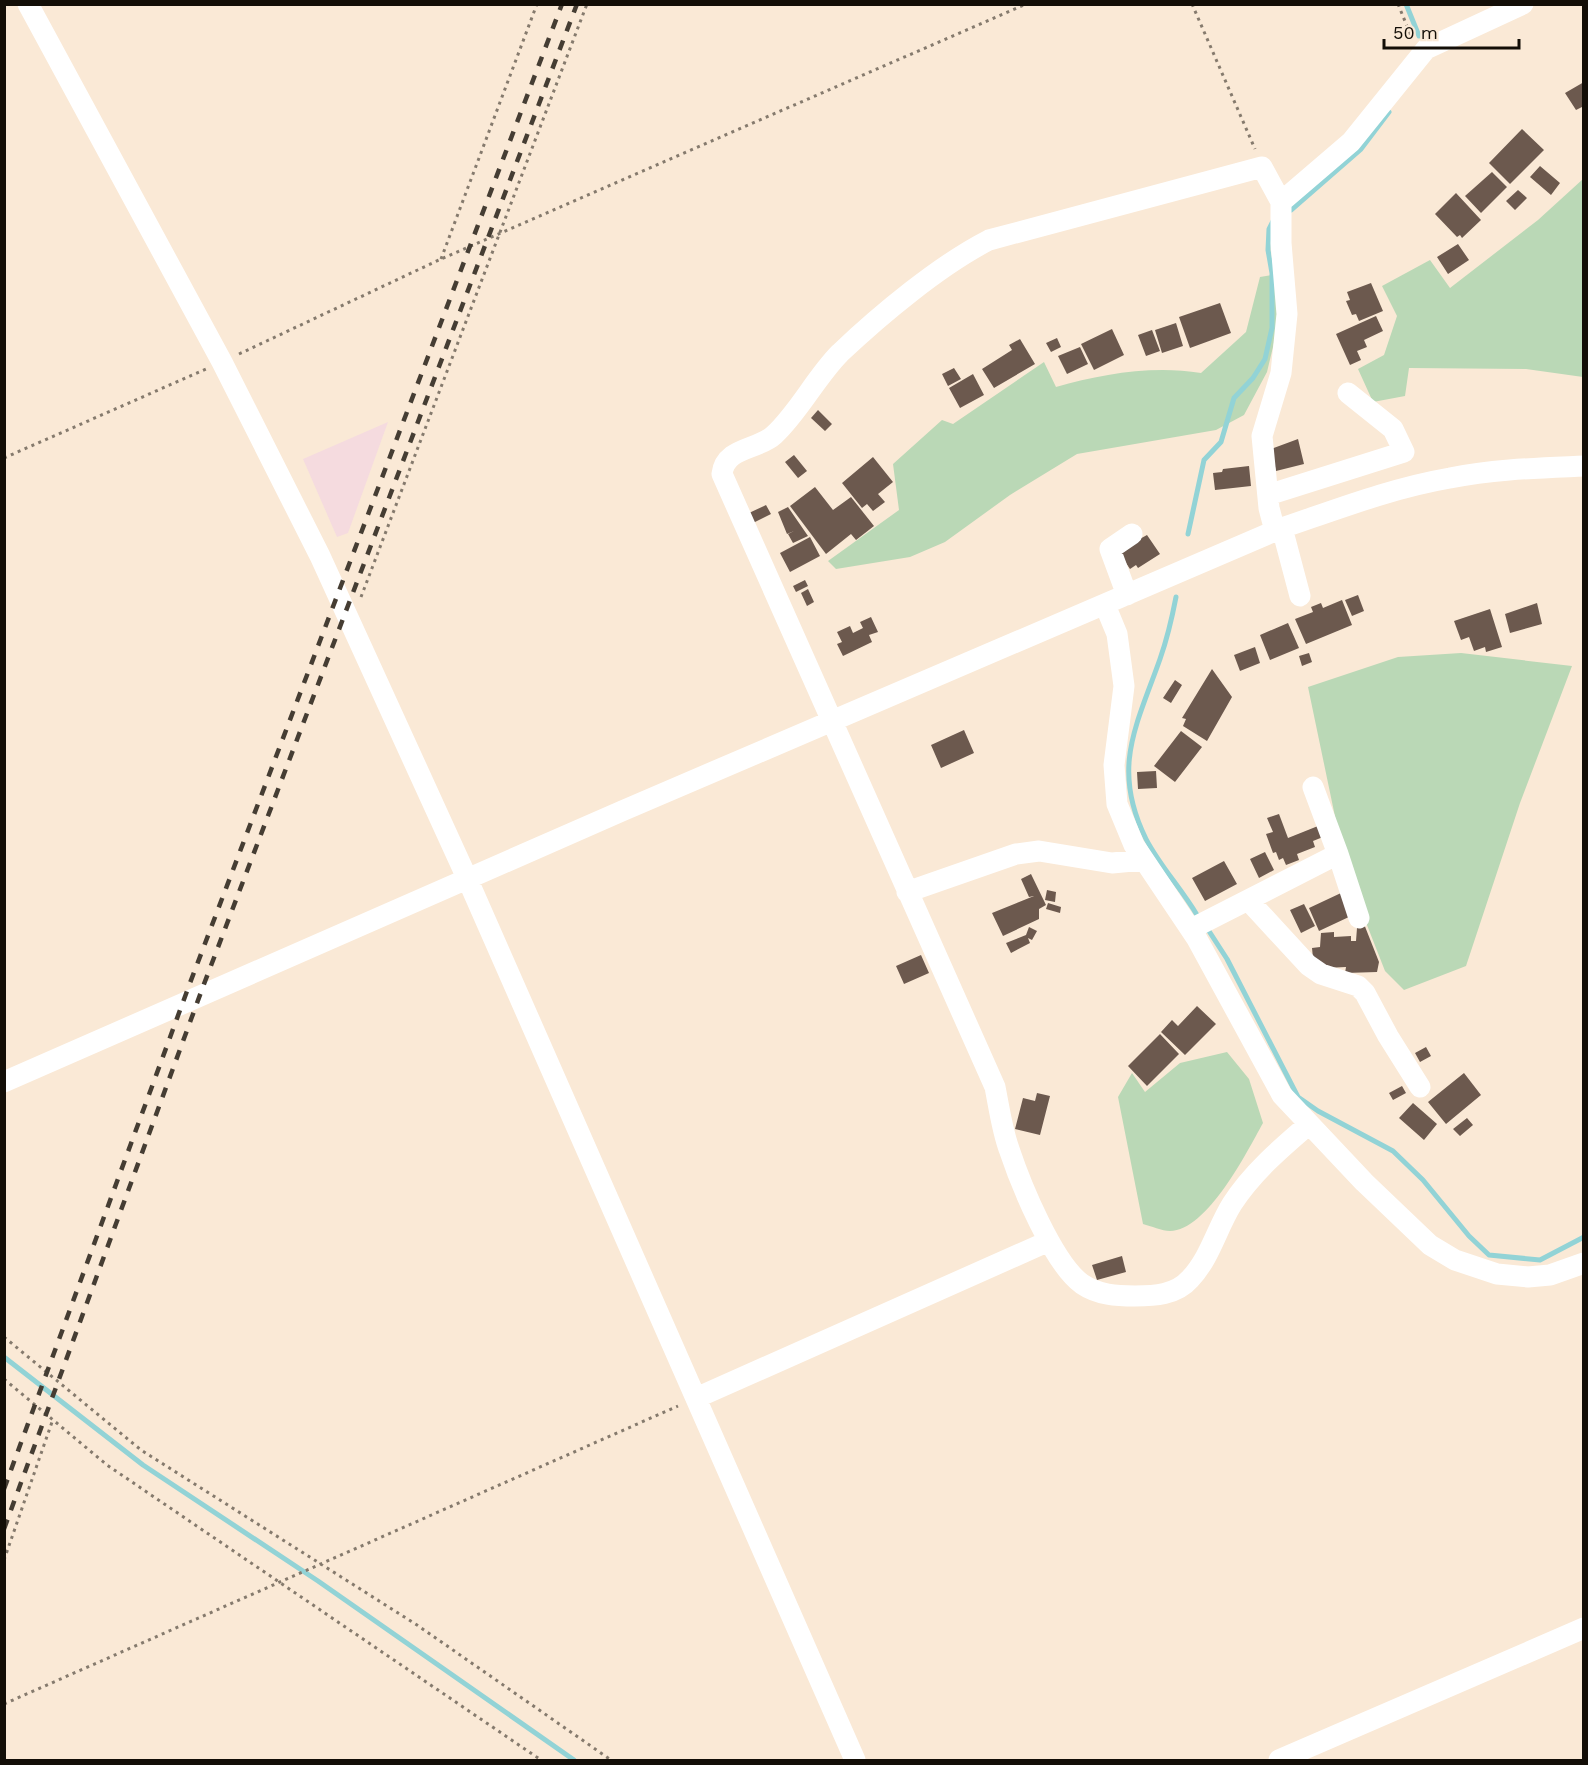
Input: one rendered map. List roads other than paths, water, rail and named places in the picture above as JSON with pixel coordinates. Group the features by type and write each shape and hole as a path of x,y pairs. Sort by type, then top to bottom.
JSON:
{"street":[{"path":"28,4 222,362 320,555 467,878 855,1761"},
{"path":"1281,202 1351,142 1420,56 1445,38 1523,4"},
{"path":"1300,596 1268,495 1262,436 1281,373 1287,314 1281,243 1281,202 1262,167 989,240 968,250 925,281 840,353 773,436 732,455 722,474 995,1087 1008,1149 1049,1241 1068,1270 1082,1284 1097,1292 1120,1296 1154,1296 1175,1290 1188,1281 1200,1267 1232,1204 1253,1177 1308,1125"},
{"path":"1348,393 1393,429 1416,486"},
{"path":"1268,495 1404,452"},
{"path":"4,1082 467,878 1279,530 1380,494 1451,477 1524,468 1584,466"},
{"path":"1127,595 1110,549 1132,534"},
{"path":"1106,604 1117,634 1125,686 1114,765 1117,804 1144,860 1191,929 1282,1095 1308,1125 1430,1245 1455,1260 1497,1274 1528,1277 1550,1275 1584,1263"},
{"path":"1313,787 1359,918"},
{"path":"907,891 1039,850 1112,863 1144,860"},
{"path":"1191,929 1338,854"},
{"path":"1248,900 1308,965 1321,974 1358,986 1365,993 1420,1088"},
{"path":"696,1398 1049,1241"},
{"path":"1279,1761 1584,1628"}],"waterway":[{"path":"1406,4 1419,36"},
{"path":"1291,210 1361,149 1389,112"},
{"path":"1188,534 1204,460 1221,442 1234,398 1253,378 1265,359 1272,328 1272,273 1268,250 1269,229 1273,221"},
{"path":"1176,597 1165,644 1136,727 1131,748 1130,790 1146,839 1197,915"},
{"path":"1207,928 1227,959 1298,1097 1318,1111 1393,1151 1423,1180 1469,1236 1489,1255 1540,1260 1584,1237"},
{"path":"4,1357 143,1465 318,1581 574,1760"}],"railway":[{"path":"4,1489 190,983 562,4"},
{"path":"4,1529 204,984 577,4"}]}
